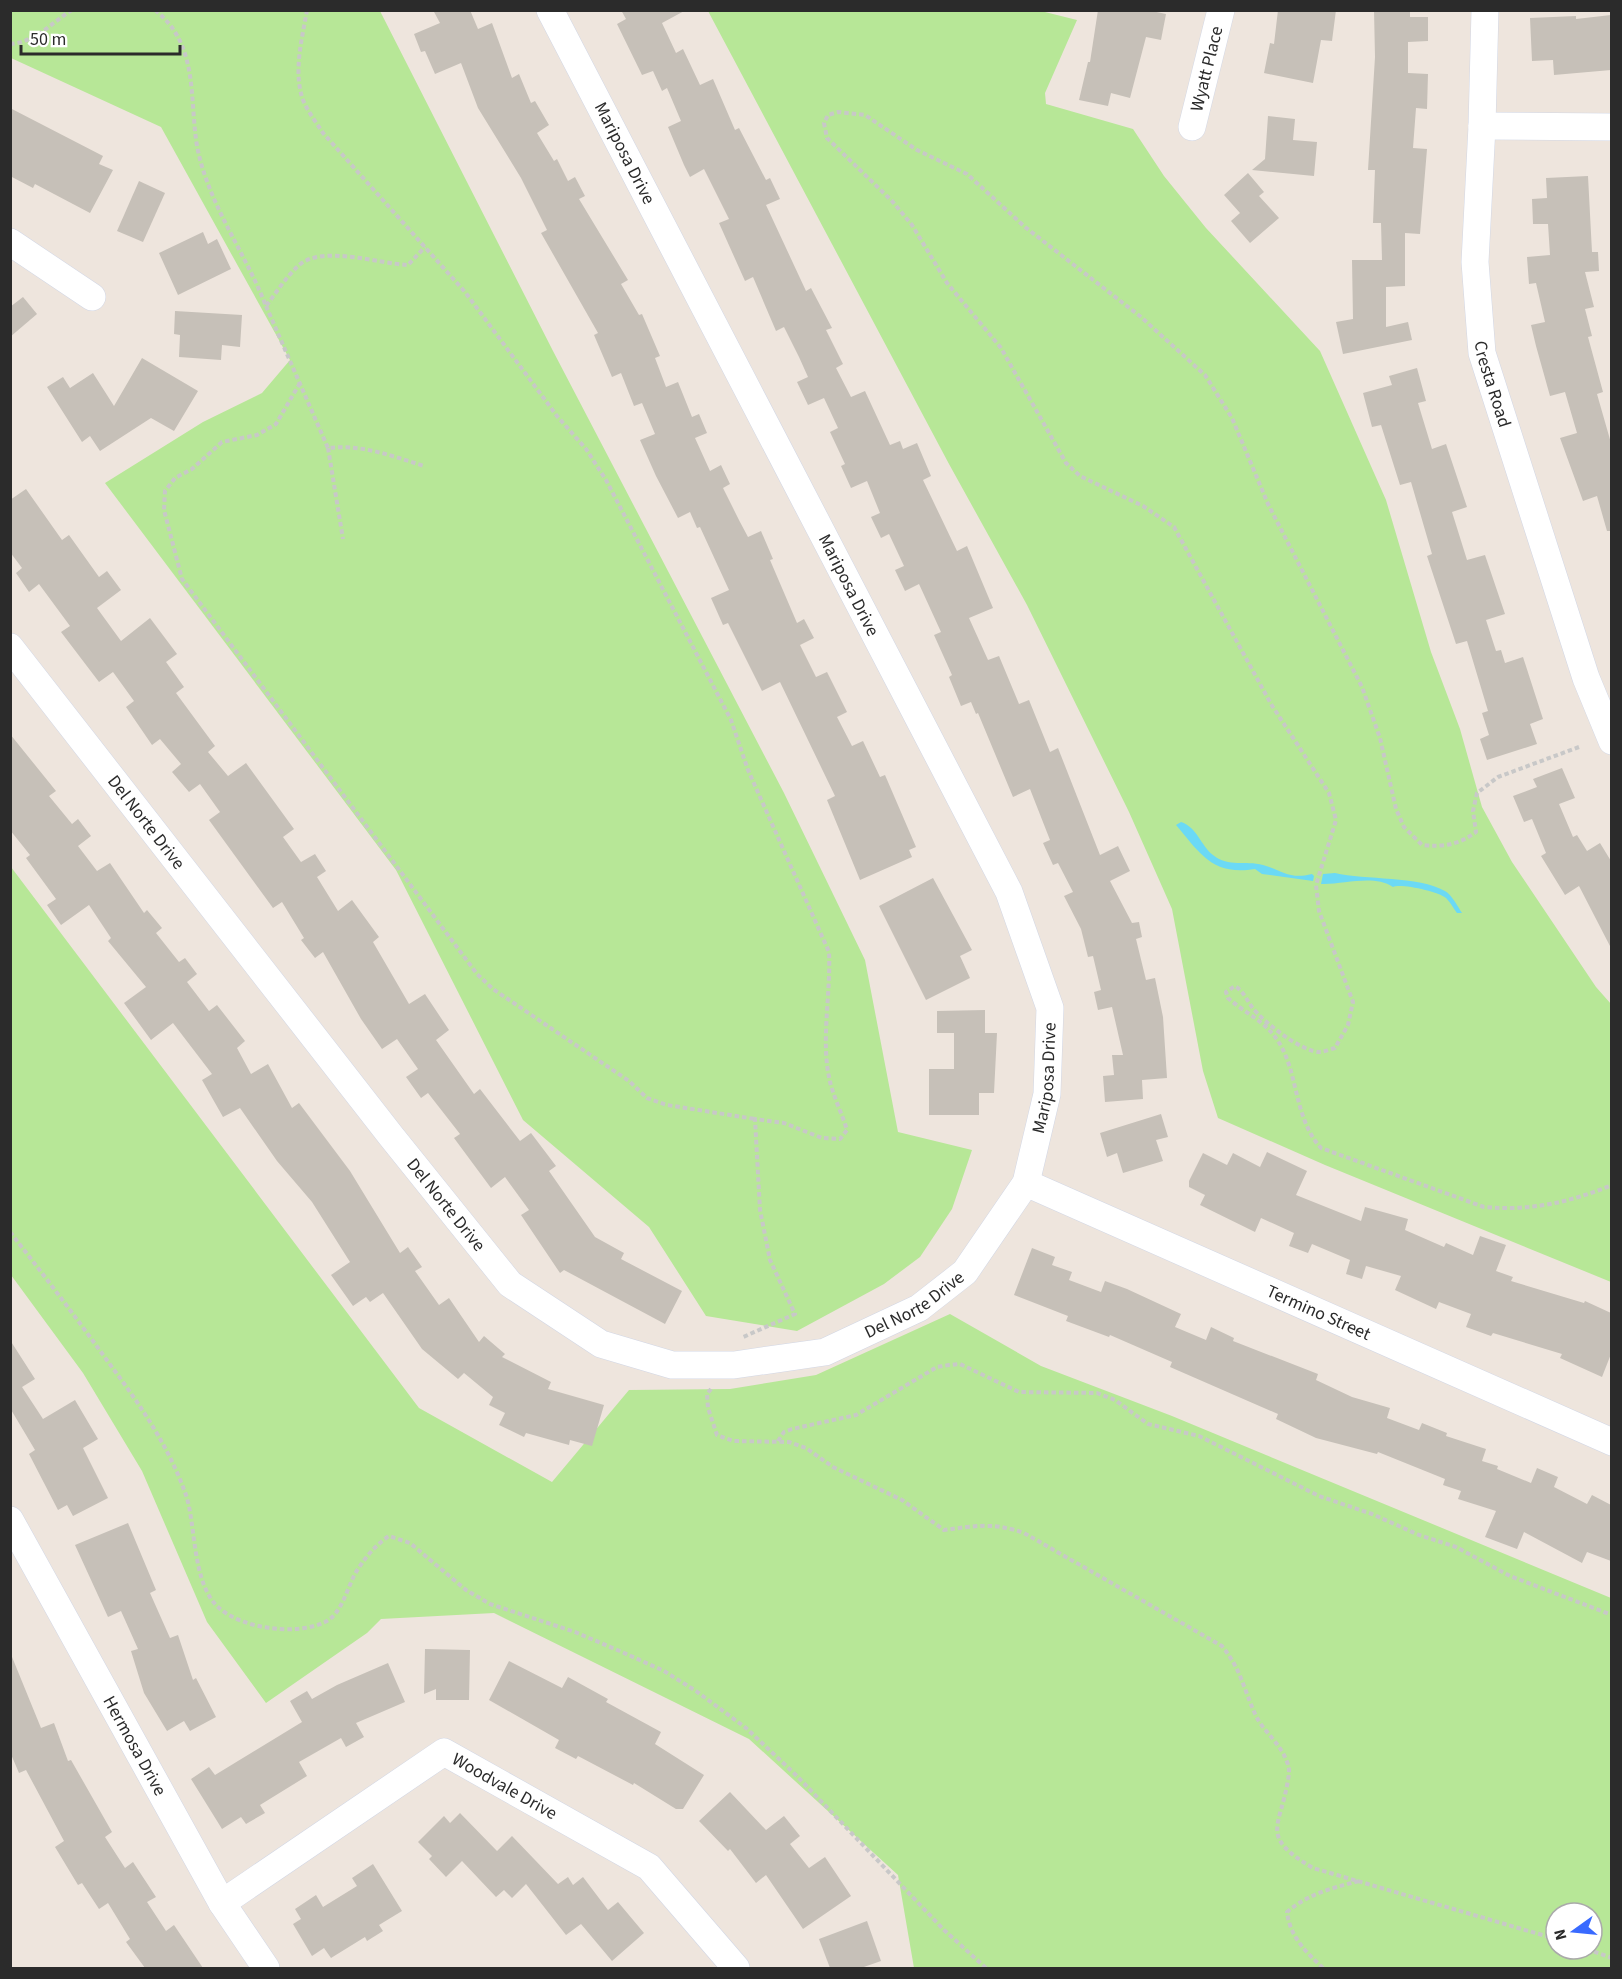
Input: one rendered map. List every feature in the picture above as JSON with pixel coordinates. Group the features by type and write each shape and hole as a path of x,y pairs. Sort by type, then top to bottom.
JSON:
{"street":[{"name":"Mariposa Drive","path":"550,10 1009,892 1050,1008 1047,1094 1026,1183"},
{"name":"Wyatt Place","path":"1192,127 1221,10"},
{"name":"Cresta Road","path":"1485,10 1475,262 1482,353 1586,678 1611,741"},
{"path":"1482,126 1611,127"},
{"path":"10,242 92,297"},
{"name":"Del Norte Drive","path":"10,646 383,1127 510,1284 601,1344 672,1365 730,1365 825,1352 919,1308 965,1272 1026,1183"},
{"name":"Termino Street","path":"1026,1183 1611,1442"},
{"name":"Hermosa Drive","path":"10,1520 222,1903 266,1968"},
{"name":"Woodvale Drive","path":"222,1903 444,1752 649,1867 736,1968"}],"path":[{"path":"10,44 23,43 38,35 72,10"},
{"path":"155,10 165,18 186,51 198,146 204,173 266,306 328,448 343,539"},
{"path":"300,383 276,424 257,435 222,442 192,469 175,478 165,492 164,510 182,579 477,975 493,989 629,1081 647,1098 667,1105 784,1123 822,1138 840,1139 847,1130 829,1079 826,1055 830,981 829,952 748,770 731,720 606,480 585,449 465,292 323,133 303,99 298,58 307,10"},
{"path":"1579,747 1498,777 1477,793 1473,811 1476,832 1462,842 1444,847 1422,845 1404,827 1396,808 1380,738 1362,687 1268,504 1232,418 1205,375 1141,317 1025,227 967,174 917,150 865,115 838,112 828,115 824,123 827,138 892,201 912,225 947,283 1001,348 1066,463 1080,476 1143,506 1174,527 1271,704 1329,793 1336,820 1316,885 1319,911 1353,1002 1348,1024 1335,1048 1320,1052 1299,1045 1264,1021 1251,1006 1245,992 1236,986 1226,992 1228,998 1272,1032 1279,1045 1303,1120 1314,1140 1321,1148 1484,1207 1511,1210 1544,1207 1571,1201 1611,1185"},
{"path":"266,306 300,264 314,256 337,256 408,265 425,247"},
{"path":"328,448 347,446 375,450 424,466"},
{"path":"755,1119 760,1210 770,1260 795,1314 738,1340 735,1359 707,1394 708,1408 717,1435 733,1441 778,1441 806,1448 833,1467 902,1500 944,1530 979,1525 1003,1526 1024,1533 1222,1646 1238,1665 1257,1716 1288,1762 1286,1787 1276,1823 1277,1835 1288,1853 1313,1868 1544,1935"},
{"path":"10,1232 141,1406 170,1452 187,1498 200,1570 216,1606 234,1618 254,1624 295,1629 327,1621 340,1605 357,1570 375,1545 389,1536 410,1543 466,1590 490,1604 575,1632 664,1671 746,1728 797,1776 944,1930 986,1968"},
{"path":"778,1441 784,1432 856,1414 938,1367 960,1364 1019,1392 1097,1393 1114,1400 1148,1425 1199,1436 1319,1496 1456,1547 1510,1576 1611,1615"},
{"path":"1323,1968 1303,1949 1288,1927 1287,1912 1302,1899 1330,1888 1359,1881"}],"green space":[{"path":"11,10 380,11 553,351 784,793 865,960 898,1132 972,1150 952,1209 920,1257 884,1284 797,1331 706,1316 649,1227 523,1120 396,870 105,483 203,422 262,393 290,360 161,127 11,58"},
{"path":"1037,10 1077,20 1045,93 1046,104 1133,129 1164,176 1206,228 1320,351 1386,500 1431,652 1460,729 1482,807 1512,862 1596,987 1611,1004 1611,1282 1325,1165 1218,1118 1203,1071 1172,909 1129,812 1027,605 949,464 708,11"},
{"path":"11,867 419,1408 552,1482 629,1390 730,1389 816,1375 950,1314 1041,1366 1172,1416 1611,1598 1611,1968 914,1968 898,1875 749,1739 494,1613 381,1619 367,1633 266,1703 207,1622 142,1471 83,1373 11,1275"}],"water":[{"path":"1181,822 1191,828 1209,851 1219,859 1231,863 1263,865 1297,876 1312,874 1313,881 1262,874 1255,869 1240,870 1217,866 1200,853 1176,825"},
{"path":"1335,873 1434,886 1448,893 1462,913 1457,913 1442,895 1419,888 1393,887 1376,881 1321,884 1323,874"}],"building":[{"path":"433,10 470,10 478,29 492,23 512,78 519,74 531,103 535,101 549,125 537,133 554,161 557,159 568,181 575,177 585,196 579,199 628,280 621,284 639,315 642,314 660,356 655,358 666,387 678,382 692,417 699,414 707,433 695,438 710,471 721,465 730,484 723,488 748,537 761,531 773,559 770,560 797,623 804,619 814,638 800,645 816,677 827,672 847,712 837,717 852,746 863,741 880,777 885,775 916,847 909,850 912,857 860,880 827,800 835,796 780,682 762,691 728,623 723,625 711,598 729,590 700,527 697,528 690,512 678,518 656,476 640,440 655,434 642,403 634,406 621,373 612,377 594,335 598,333 541,233 547,230 521,178 478,108 461,63 435,74 425,51 421,52 414,34 440,23"},
{"path":"621,10 686,10 662,23 676,53 683,49 700,85 713,79 735,130 739,128 766,180 770,178 780,199 766,205 806,291 811,288 832,328 826,330 843,364 836,368 851,397 865,391 890,445 900,441 903,449 917,443 931,476 923,480 957,551 967,546 993,608 969,618 988,660 999,656 1019,704 1029,700 1050,752 1058,748 1100,855 1118,846 1130,871 1110,881 1132,923 1139,922 1142,937 1136,939 1146,980 1155,978 1163,1017 1167,1078 1142,1080 1143,1099 1105,1102 1103,1076 1114,1075 1112,1055 1123,1055 1112,1007 1098,1010 1094,992 1101,990 1093,956 1088,957 1081,929 1064,896 1073,892 1058,863 1053,865 1043,843 1050,840 1030,789 1013,797 978,713 976,714 971,702 961,706 949,677 952,675 934,635 941,632 919,584 905,591 895,570 904,566 889,534 881,538 871,517 880,513 867,481 851,488 841,466 845,464 830,432 838,428 824,398 808,405 797,382 808,377 799,357 784,327 776,331 753,277 745,281 719,223 729,219 704,169 690,177 668,127 681,121 667,88 662,91 653,71 642,75 617,24 626,19"},
{"path":"1098,10 1147,10 1166,14 1161,40 1146,37 1130,98 1111,93 1108,106 1079,100 1088,62 1090,62"},
{"path":"1278,10 1336,10 1332,41 1321,40 1313,83 1264,73 1270,43 1274,44"},
{"path":"1374,10 1410,10 1410,17 1428,17 1428,41 1408,42 1408,73 1428,74 1427,109 1416,108 1413,148 1427,149 1420,234 1405,233 1405,286 1386,287 1386,327 1408,322 1412,340 1343,354 1336,322 1353,319 1352,260 1382,260 1381,223 1373,223 1375,170 1368,170 1375,57"},
{"path":"1611,15 1611,70 1554,75 1553,60 1532,61 1530,18 1576,16 1576,19"},
{"path":"10,108 103,156 99,164 113,170 90,213 35,184 33,188 10,176"},
{"path":"1268,116 1295,119 1293,140 1317,142 1314,176 1252,170 1265,159"},
{"path":"1248,173 1264,192 1259,196 1279,218 1250,243 1231,221 1240,213 1224,195"},
{"path":"1588,176 1592,252 1598,252 1599,271 1585,272 1594,307 1585,309 1592,336 1588,337 1603,392 1597,394 1611,443 1611,531 1607,531 1597,496 1583,501 1560,438 1577,433 1565,392 1550,396 1531,325 1545,322 1536,283 1529,284 1527,257 1550,255 1548,224 1533,224 1532,199 1547,198 1546,178"},
{"path":"139,181 165,193 143,242 117,231"},
{"path":"203,232 208,244 217,239 231,269 178,295 159,253"},
{"path":"23,297 37,314 10,337 10,307"},
{"path":"175,311 242,315 240,347 222,345 221,360 179,357 180,335 174,334"},
{"path":"142,358 198,391 174,431 151,418 100,451 90,436 82,442 47,387 63,377 70,388 93,373 114,406"},
{"path":"1417,368 1426,401 1418,403 1432,449 1446,444 1467,507 1452,512 1467,560 1485,555 1505,614 1486,620 1496,651 1501,650 1505,663 1523,657 1543,719 1530,724 1537,744 1487,760 1480,739 1489,735 1482,713 1488,711 1467,641 1456,644 1427,556 1432,554 1411,482 1400,485 1381,425 1372,427 1363,393 1392,385 1389,376"},
{"path":"26,489 62,540 69,535 99,577 107,571 121,590 97,608 121,641 150,618 177,654 166,662 184,687 176,693 215,746 208,752 228,776 246,763 294,829 283,837 301,862 315,854 326,871 317,877 338,911 352,900 379,937 373,942 409,1004 425,994 449,1030 436,1040 474,1094 480,1089 520,1141 531,1133 556,1166 549,1171 595,1237 624,1253 621,1259 682,1291 665,1324 564,1270 560,1273 521,1215 529,1210 505,1177 491,1188 454,1138 460,1134 428,1093 421,1098 406,1077 418,1069 397,1039 382,1049 361,1019 323,952 315,958 301,940 304,938 282,902 273,908 209,820 220,812 200,784 189,792 172,772 181,764 160,739 152,745 126,707 134,701 113,672 99,682 61,632 70,626 39,584 29,592 16,573 22,568 10,552 10,500"},
{"path":"10,734 56,791 49,796 72,824 78,819 91,836 78,846 97,871 110,863 144,913 147,910 162,928 156,933 179,962 185,958 197,974 187,982 209,1011 217,1005 245,1041 237,1048 251,1074 268,1064 292,1108 299,1103 350,1171 400,1253 408,1247 422,1267 415,1271 439,1305 449,1298 479,1342 484,1336 505,1354 502,1357 551,1382 548,1389 604,1405 592,1446 570,1440 569,1445 526,1433 524,1437 499,1425 505,1413 489,1405 493,1397 464,1373 458,1379 422,1349 383,1293 370,1302 366,1297 353,1306 331,1275 350,1262 312,1202 277,1161 240,1108 223,1117 202,1080 212,1074 173,1023 151,1040 124,1003 146,987 108,941 111,938 89,905 61,925 47,905 56,899 26,858 30,855 10,830"},
{"path":"1562,768 1575,798 1559,804 1573,837 1577,835 1587,851 1600,843 1611,861 1611,948 1579,886 1565,895 1541,856 1546,853 1532,819 1524,822 1513,796 1537,787 1533,779"},
{"path":"933,878 972,950 960,956 970,978 926,1000 879,906"},
{"path":"985,1010 985,1033 997,1033 994,1093 979,1093 979,1115 929,1115 929,1069 954,1069 954,1033 937,1033 937,1011"},
{"path":"1161,1114 1168,1137 1156,1140 1163,1161 1123,1173 1117,1153 1107,1157 1100,1133"},
{"path":"1267,1152 1307,1171 1296,1195 1361,1221 1365,1207 1408,1219 1405,1230 1444,1247 1446,1243 1473,1255 1480,1236 1506,1245 1496,1271 1513,1277 1511,1281 1584,1303 1585,1301 1611,1313 1611,1354 1602,1377 1560,1358 1562,1354 1493,1333 1491,1336 1466,1327 1471,1314 1439,1302 1436,1309 1395,1290 1401,1276 1366,1266 1362,1279 1346,1274 1350,1260 1312,1244 1308,1253 1289,1246 1294,1233 1261,1218 1255,1232 1200,1205 1205,1195 1189,1187 1189,1181 1203,1153 1227,1165 1233,1153 1260,1167"},
{"path":"1032,1248 1055,1257 1052,1265 1072,1272 1069,1280 1101,1292 1105,1281 1127,1289 1181,1314 1175,1327 1206,1340 1211,1327 1234,1338 1233,1341 1318,1374 1316,1380 1352,1397 1390,1408 1387,1418 1419,1430 1422,1423 1447,1433 1446,1436 1486,1449 1482,1461 1498,1466 1497,1469 1531,1483 1537,1468 1558,1477 1554,1487 1587,1504 1592,1495 1611,1505 1611,1561 1587,1552 1582,1563 1524,1532 1517,1549 1485,1537 1496,1511 1458,1499 1461,1491 1443,1485 1445,1479 1378,1452 1377,1454 1316,1438 1276,1419 1278,1414 1170,1367 1172,1362 1110,1335 1109,1337 1066,1321 1068,1316 1014,1295"},
{"path":"10,1340 35,1379 22,1387 43,1419 75,1400 98,1439 83,1448 108,1498 73,1516 67,1505 58,1510 29,1454 35,1450 10,1408"},
{"path":"128,1523 156,1590 150,1593 170,1638 178,1635 193,1680 196,1678 216,1717 190,1731 184,1721 167,1731 144,1693 131,1651 138,1649 121,1611 108,1617 75,1545"},
{"path":"425,1649 470,1650 469,1700 436,1700 436,1689 424,1694"},
{"path":"10,1652 41,1728 54,1723 68,1761 71,1760 112,1832 105,1837 125,1868 133,1862 156,1897 147,1902 166,1931 174,1925 203,1968 145,1968 126,1942 130,1939 108,1903 99,1909 82,1883 78,1885 55,1847 64,1841 26,1770 19,1773 10,1752"},
{"path":"509,1661 562,1688 568,1677 608,1699 606,1702 661,1732 655,1744 704,1775 683,1809 676,1809 634,1783 633,1785 578,1756 576,1759 555,1748 559,1740 489,1700"},
{"path":"388,1663 405,1702 356,1723 364,1737 346,1747 341,1738 299,1762 307,1776 260,1805 265,1813 246,1824 241,1817 222,1829 191,1779 209,1767 215,1775 302,1722 290,1701 307,1691 312,1699 337,1685"},
{"path":"730,1792 766,1830 784,1816 800,1836 790,1844 809,1868 825,1857 851,1896 803,1929 766,1875 756,1883 730,1849 728,1851 699,1821"},
{"path":"460,1813 497,1851 512,1836 558,1884 568,1877 573,1885 583,1877 608,1910 618,1902 644,1933 612,1961 581,1924 566,1935 526,1884 512,1898 504,1890 496,1897 462,1861 446,1877 429,1859 432,1856 418,1842 444,1816 450,1823"},
{"path":"373,1864 402,1911 379,1925 383,1931 367,1941 365,1937 331,1958 324,1948 312,1956 293,1924 301,1919 295,1909 316,1895 323,1907 357,1886 352,1878"},
{"path":"867,1921 881,1961 861,1968 830,1968 819,1939"}]}
